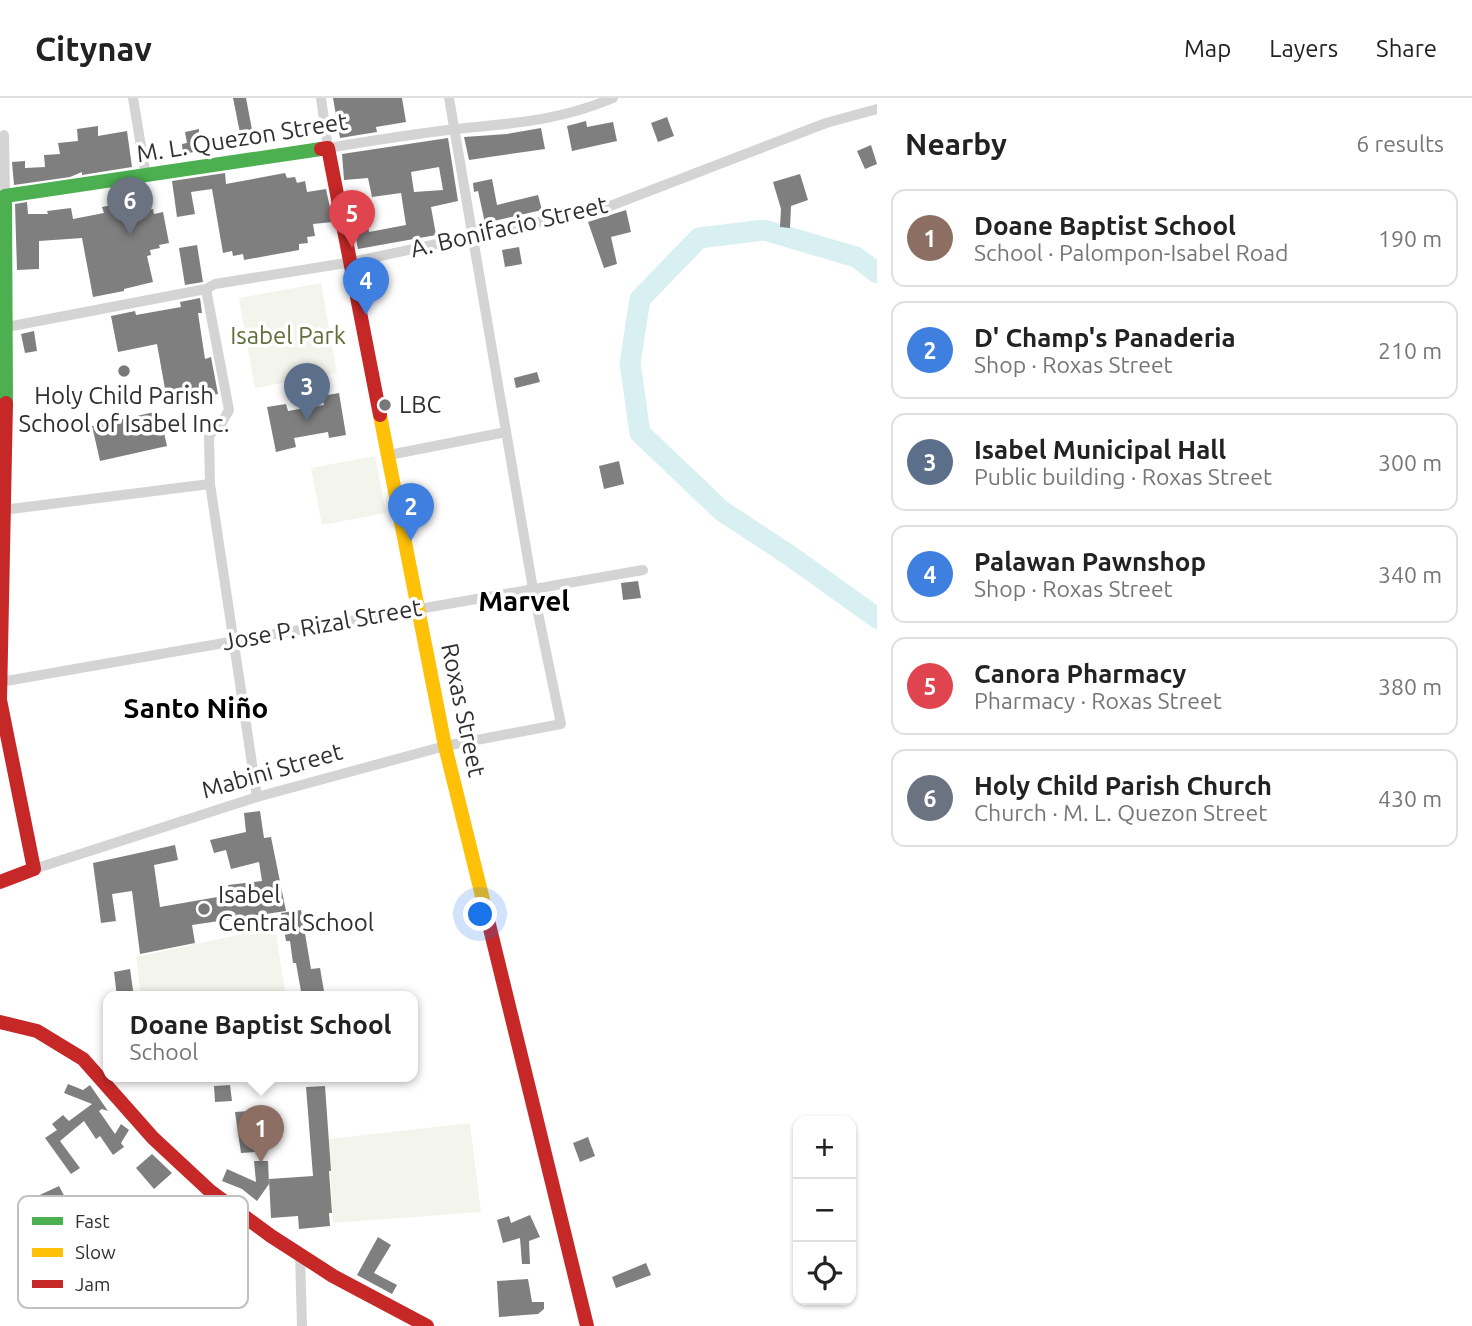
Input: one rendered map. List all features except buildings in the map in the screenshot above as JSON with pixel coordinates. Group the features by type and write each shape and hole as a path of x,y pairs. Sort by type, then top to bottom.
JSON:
{"main road":[{"name":"M. L. Quezon Street","path":"2,196 328,148"},
{"name":"Roxas Street","path":"328,148 445,746 587,1326"},
{"path":"2,196 7,327 0,700 34,869"},
{"name":"Mabini Street","path":"0,881 34,869"},
{"path":"0,1022 37,1031 83,1059 103,1082"},
{"path":"103,1082 153,1138 217,1196"},
{"path":"248,1219 333,1276 427,1326"}],"street":[{"path":"133,98 146,176"},
{"name":"Roxas Street","path":"321,98 328,148"},
{"path":"449,98 533,589"},
{"name":"M. L. Quezon Street","path":"328,148 454,129 517,124 581,112 613,98"},
{"name":"A. Bonifacio Street","path":"7,327 206,289 215,284 352,261 605,208 826,123 877,109"},
{"path":"2,196 4,135"},
{"path":"206,289 229,410 221,424 209,435 210,484 257,797"},
{"path":"389,455 506,432"},
{"path":"2,517 210,484"},
{"name":"Jose P. Rizal Street","path":"1,682 643,570"},
{"name":"Mabini Street","path":"34,869 257,797 445,746 561,724 533,589"},
{"path":"300,1254 302,1326"}],"green space":[{"name":"Isabel Park","path":"321,283 337,373 255,388 239,298"},
{"path":"375,456 386,513 322,525 311,468"},
{"path":"275,927 285,991 140,991 136,957"},
{"path":"470,1123 481,1212 333,1223 329,1139"}],"waterway":[{"path":"877,273 856,257 764,230 699,238 640,299 630,363 640,433 722,511 877,618"}],"traffic: fast":[{"path":"6,403 5,196 321,149"}],"traffic: slow":[{"path":"380,415 445,746 485,908"}],"traffic: jam":[{"path":"321,149 328,148 380,415"},
{"path":"0,882 34,869 0,700 6,403"},
{"path":"485,908 587,1326"},
{"path":"0,1022 37,1031 83,1059 103,1082"},
{"path":"103,1082 153,1138 217,1196"},
{"path":"248,1219 333,1276 427,1326"}],"place":[{"name":"Holy Child Parish Church","path":"130,235"},
{"name":"Canora Pharmacy","path":"352,248"},
{"name":"Palawan Pawnshop","path":"366,315"},
{"name":"Holy Child Parish School of Isabel Inc.","path":"124,371"},
{"name":"LBC","path":"385,405"},
{"name":"Isabel Municipal Hall","path":"307,421"},
{"name":"D' Champ's Panaderia","path":"411,541"},
{"name":"Isabel Central School","path":"204,909"},
{"name":"Doane Baptist School","path":"261,1163"}],"district":[{"name":"Marvel","path":"524,601"},
{"name":"Santo Niño","path":"196,708"}]}
